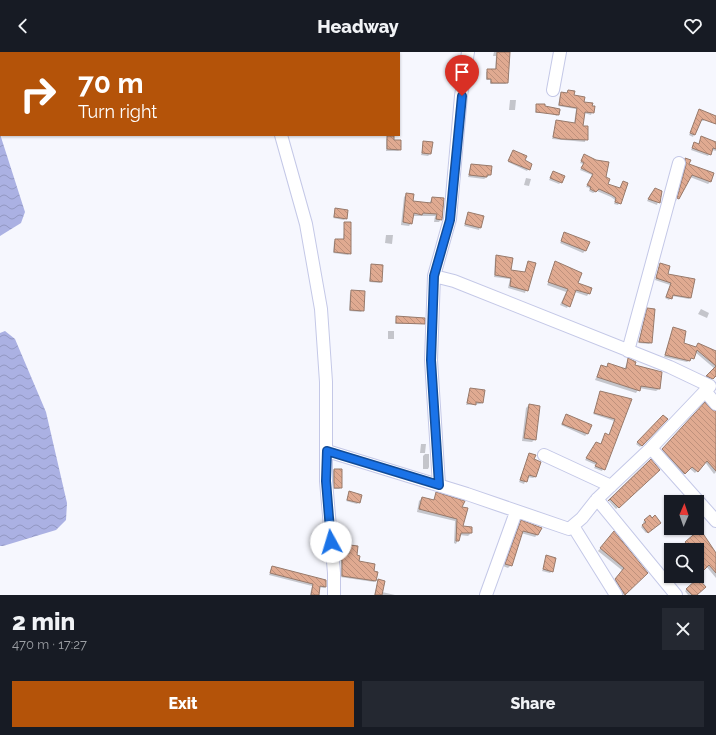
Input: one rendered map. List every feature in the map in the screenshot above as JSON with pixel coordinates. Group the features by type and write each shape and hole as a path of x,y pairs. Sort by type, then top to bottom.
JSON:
{"street":[{"path":"439,485 431,360 434,276 450,220 462,96 468,52"},
{"path":"553,90 560,52"},
{"path":"281,136 306,224 321,309 326,375 326,481 334,573 334,595"},
{"path":"628,351 679,164"},
{"path":"327,451 439,485 569,529 582,518 597,499 651,448 710,386 670,367 454,281 434,276"},
{"path":"705,391 716,404"},
{"path":"651,448 716,521"},
{"path":"544,455 611,486"},
{"path":"597,499 676,595"},
{"path":"486,595 516,512"},
{"path":"573,526 616,595"}],"water":[{"path":"1,136 25,212 21,223 0,236"},
{"path":"5,331 15,339 46,412 67,503 66,520 56,530 0,546 0,333"}],"building":[{"path":"497,52 510,52 508,83 491,83 491,79 487,79 487,69 496,69"},
{"path":"568,90 575,91 574,95 585,97 584,102 593,103 592,106 595,106 594,113 585,112 583,126 588,126 588,140 561,139 553,137 556,120 575,123 577,108 559,105 561,92 567,93"},
{"path":"536,104 545,104 545,106 560,109 559,115 536,112"},
{"path":"699,109 716,116 716,124 702,119 695,135 690,133"},
{"path":"387,136 394,136 394,140 401,140 401,150 387,149"},
{"path":"701,136 716,142 716,149 713,148 711,155 692,148 694,142 699,144"},
{"path":"423,141 433,142 431,154 422,153"},
{"path":"513,150 527,156 525,160 532,164 530,170 508,161"},
{"path":"584,154 596,160 609,162 606,177 610,179 608,184 620,188 623,181 628,183 621,204 615,202 616,198 612,195 599,189 596,192 590,189 591,187 587,185 593,174 581,168 584,163 581,161"},
{"path":"685,158 691,160 689,164 714,173 711,182 692,175 679,199 677,198 686,165"},
{"path":"471,164 492,166 491,175 487,175 487,177 469,175"},
{"path":"553,171 565,176 562,183 550,178"},
{"path":"655,188 662,191 660,203 648,199"},
{"path":"406,193 414,194 413,201 431,203 432,197 444,198 442,220 436,219 437,214 423,213 422,215 414,213 412,224 403,222"},
{"path":"335,208 348,210 347,219 334,217"},
{"path":"468,212 484,216 481,228 465,224"},
{"path":"344,222 351,222 351,254 334,252 335,239 344,239"},
{"path":"564,232 590,242 586,251 561,241"},
{"path":"496,255 513,258 511,270 525,272 528,261 536,263 528,291 510,286 511,278 495,275"},
{"path":"555,261 582,273 578,283 592,288 590,294 576,290 570,307 562,303 568,289 548,282"},
{"path":"660,263 670,266 668,274 695,279 691,298 673,295 672,299 666,297 671,283 656,278"},
{"path":"371,264 383,265 382,282 370,281"},
{"path":"351,290 365,291 364,311 350,310"},
{"path":"647,308 655,309 652,343 639,342"},
{"path":"396,316 425,318 425,324 396,323"},
{"path":"673,327 686,331 684,343 696,347 698,343 716,351 716,366 697,350 694,359 691,358 690,361 665,355"},
{"path":"628,358 636,362 635,365 662,372 660,389 641,386 640,391 597,377 601,365 607,367 608,363 626,369"},
{"path":"716,366 716,376 713,379 706,376"},
{"path":"470,388 485,390 483,403 476,402 476,405 467,403"},
{"path":"600,391 632,399 605,470 595,466 597,463 586,458 596,442 601,444 605,433 609,435 615,419 594,413"},
{"path":"705,402 711,409 716,411 716,471 707,461 698,472 692,467 685,474 662,449"},
{"path":"529,404 540,406 536,440 524,438"},
{"path":"566,414 592,425 588,434 562,424"},
{"path":"663,415 668,419 642,446 637,442"},
{"path":"529,453 536,455 534,459 541,462 536,477 529,475 527,482 520,480"},
{"path":"651,459 660,470 619,508 610,499"},
{"path":"334,469 342,469 342,488 334,488"},
{"path":"349,491 362,495 360,503 347,500"},
{"path":"436,492 465,501 462,507 468,508 463,526 472,527 472,533 461,533 459,541 456,541 457,519 419,509 422,497 434,500"},
{"path":"650,515 652,518 655,515 661,523 648,533 642,525 646,522 644,520"},
{"path":"521,520 542,528 538,535 523,531 512,566 505,564"},
{"path":"614,531 648,573 625,595 615,579 624,568 600,548"},
{"path":"693,535 704,535 716,553 716,573 709,565 704,570 704,543 685,542"},
{"path":"350,545 358,546 357,555 360,556 359,561 375,564 374,571 378,572 376,581 342,576 342,560 340,559 340,552 349,554"},
{"path":"546,555 556,558 553,572 543,569"},
{"path":"272,566 326,580 326,587 320,586 319,595 311,595 313,584 270,573"},
{"path":"378,579 385,581 382,595 375,595"},
{"path":"693,583 702,583 706,587 697,595 692,595 686,589"}],"route":[{"path":"331,542 326,481 327,451 439,485 431,360 434,276 450,220 462,96"}]}
